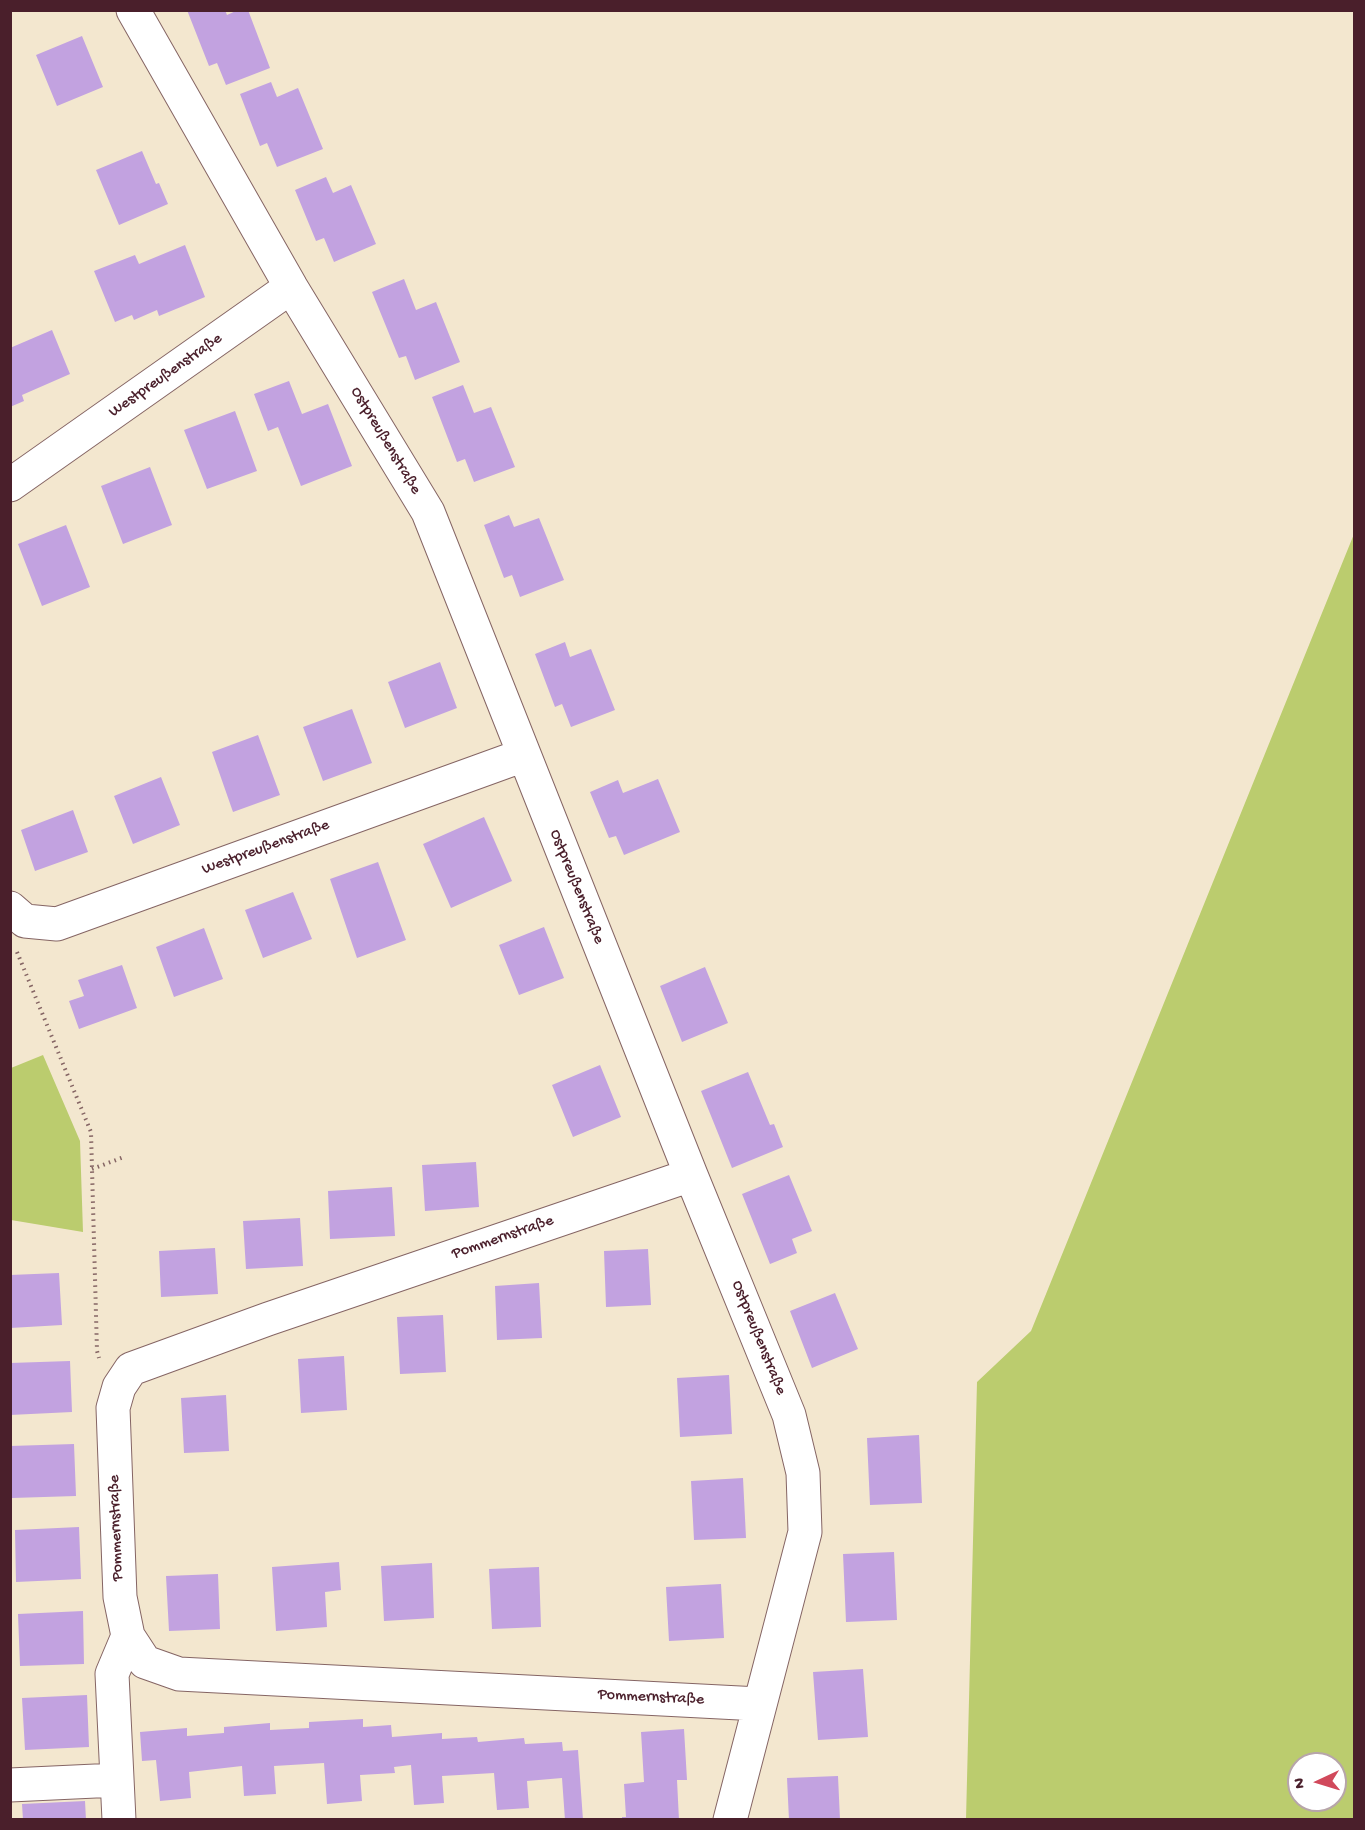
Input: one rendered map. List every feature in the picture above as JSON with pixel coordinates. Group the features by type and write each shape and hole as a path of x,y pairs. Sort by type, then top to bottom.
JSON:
{"street":[{"name":"Ostpreußenstraße","path":"133,10 291,287 428,512 691,1175 789,1415 803,1473 804,1532 730,1820"},
{"name":"Westpreußenstraße","path":"10,485 291,287"},
{"name":"Westpreußenstraße","path":"10,908 25,921 57,924 524,755"},
{"name":"Pommernstraße","path":"691,1175 301,1307 131,1369 119,1387 113,1408 120,1598 128,1636 145,1662 179,1674 759,1704"},
{"path":"119,1820 112,1674 128,1636"},
{"path":"10,1785 117,1780"}],"path":[{"path":"14,944 91,1132 97,1351 100,1362"},
{"path":"92,1169 124,1157"}],"green space":[{"path":"1354,534 1354,1819 966,1819 977,1382 1031,1331"},
{"path":"43,1055 80,1141 83,1232 11,1220 11,1068"}],"building":[{"path":"187,10 225,10 227,15 238,10 248,10 270,68 226,85 217,63 209,66"},
{"path":"82,36 103,87 57,106 36,55"},
{"path":"271,82 277,97 298,88 323,149 277,167 267,143 260,146 240,94"},
{"path":"142,151 156,184 159,183 168,204 119,225 96,170"},
{"path":"326,177 333,193 351,185 376,244 334,262 324,238 316,241 295,190"},
{"path":"185,245 205,297 159,316 157,310 134,320 132,315 115,322 94,271 135,255 139,264"},
{"path":"404,279 416,310 436,302 460,362 415,380 406,356 399,358 372,292"},
{"path":"52,330 70,374 22,395 24,401 10,407 10,348"},
{"path":"289,381 302,414 328,404 352,466 301,486 278,427 268,431 254,394"},
{"path":"463,385 474,413 491,407 515,467 474,482 465,459 457,462 432,397"},
{"path":"235,411 257,471 207,489 184,430"},
{"path":"150,467 172,525 123,544 101,486"},
{"path":"509,515 514,527 539,518 564,580 520,597 512,575 504,578 484,525"},
{"path":"66,525 90,587 42,606 18,544"},
{"path":"565,642 570,657 591,649 615,710 571,727 562,704 555,707 535,654"},
{"path":"440,662 457,708 405,728 388,682"},
{"path":"352,709 372,763 323,781 303,727"},
{"path":"258,735 280,795 233,812 212,752"},
{"path":"161,777 180,825 133,844 114,796"},
{"path":"658,779 680,832 624,855 616,836 609,838 590,792 618,780 623,793"},
{"path":"73,810 88,852 35,871 21,830"},
{"path":"484,817 512,881 451,908 423,844"},
{"path":"378,862 406,940 357,958 330,879"},
{"path":"293,892 312,939 263,958 245,910"},
{"path":"544,927 564,978 519,995 499,945"},
{"path":"204,928 223,979 174,997 156,947"},
{"path":"122,965 137,1008 79,1029 69,1001 84,996 78,980"},
{"path":"705,967 728,1023 682,1042 660,986"},
{"path":"600,1065 621,1117 573,1137 552,1085"},
{"path":"748,1072 770,1125 774,1124 783,1147 732,1168 701,1091"},
{"path":"476,1162 479,1207 425,1211 422,1165"},
{"path":"789,1175 812,1231 792,1239 797,1253 770,1264 742,1194"},
{"path":"392,1187 395,1236 330,1239 328,1191"},
{"path":"300,1218 303,1266 246,1269 243,1221"},
{"path":"215,1248 218,1294 161,1297 159,1251"},
{"path":"648,1249 651,1305 606,1307 604,1251"},
{"path":"59,1273 62,1325 10,1328 10,1275"},
{"path":"539,1283 542,1338 497,1340 495,1286"},
{"path":"835,1293 858,1349 812,1368 790,1311"},
{"path":"443,1315 446,1372 400,1374 397,1317"},
{"path":"344,1356 347,1410 301,1413 298,1359"},
{"path":"70,1361 72,1412 10,1415 10,1363"},
{"path":"729,1375 732,1434 680,1437 677,1378"},
{"path":"226,1395 229,1451 184,1453 181,1398"},
{"path":"919,1435 922,1503 870,1505 867,1438"},
{"path":"74,1444 76,1496 12,1498 10,1446"},
{"path":"743,1478 746,1538 694,1540 691,1481"},
{"path":"79,1527 81,1579 16,1582 15,1530"},
{"path":"894,1552 897,1620 846,1622 843,1554"},
{"path":"339,1562 341,1590 325,1592 327,1627 276,1631 272,1567"},
{"path":"432,1563 434,1618 384,1621 381,1566"},
{"path":"539,1567 541,1627 492,1629 489,1569"},
{"path":"218,1574 220,1629 169,1631 166,1576"},
{"path":"721,1584 724,1638 669,1641 666,1587"},
{"path":"83,1611 84,1664 20,1666 18,1614"},
{"path":"863,1669 868,1737 818,1740 813,1672"},
{"path":"87,1695 89,1747 25,1750 22,1698"},
{"path":"363,1719 363,1727 391,1725 392,1737 442,1733 442,1739 477,1737 478,1742 524,1738 525,1744 562,1742 563,1751 578,1750 583,1820 565,1820 562,1778 527,1781 529,1808 497,1810 494,1773 442,1776 444,1803 414,1805 411,1765 394,1767 395,1773 360,1775 362,1801 327,1804 324,1763 274,1766 276,1794 244,1796 242,1766 189,1772 191,1798 160,1801 156,1760 142,1761 140,1732 187,1728 187,1736 224,1733 224,1727 270,1723 270,1730 309,1728 309,1722"},
{"path":"684,1729 687,1780 677,1780 679,1820 622,1820 622,1817 626,1817 624,1784 644,1782 641,1732"},
{"path":"838,1776 840,1820 789,1820 787,1778"},
{"path":"85,1801 86,1820 23,1820 22,1804"}]}
